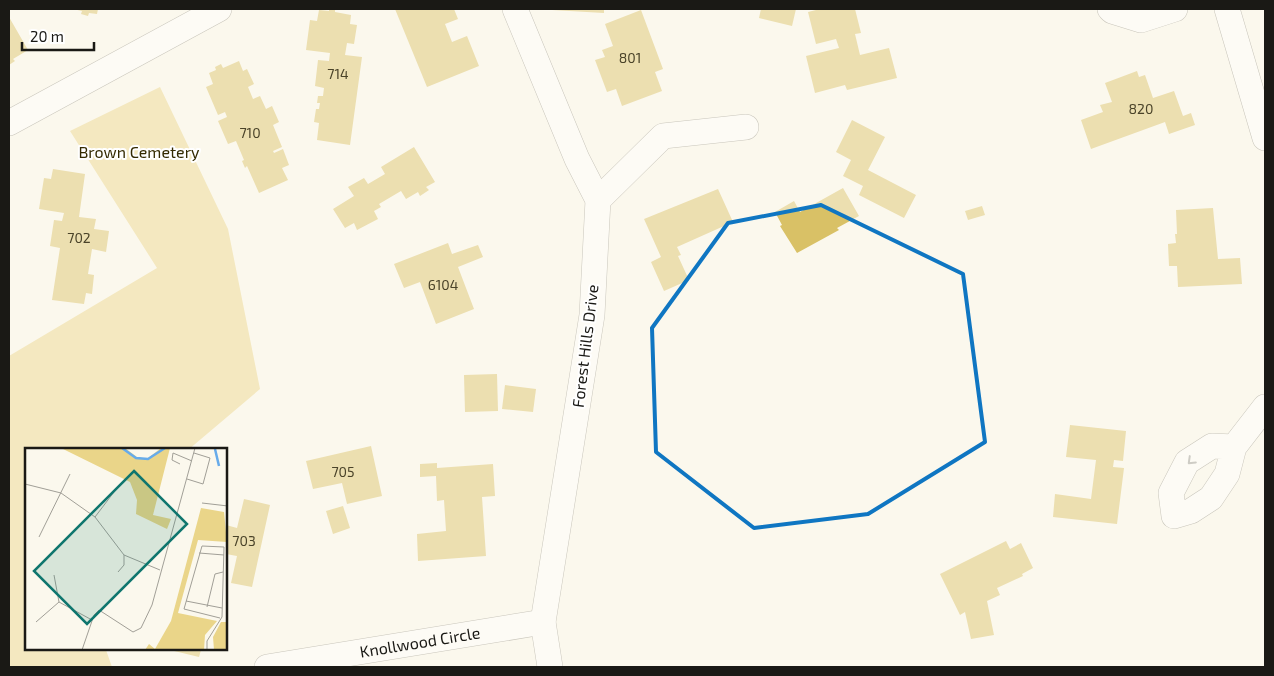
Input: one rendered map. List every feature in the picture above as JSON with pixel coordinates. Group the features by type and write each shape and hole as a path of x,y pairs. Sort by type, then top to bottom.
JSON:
{"street":[{"path":"9,123 219,9"},
{"path":"516,9 577,159 598,200 663,136 746,127"},
{"path":"1110,9 1141,20 1175,9"},
{"path":"1227,9 1265,138"},
{"name":"Forest Hills Drive","path":"550,667 543,622 592,315 598,200"},
{"path":"1234,448 1265,407"},
{"name":"Knollwood Circle","path":"267,667 543,622"}],"highlighted area":[{"path":"821,205 963,274 985,442 868,514 754,528 656,452 652,328 728,223"}],"green space":[{"name":"Brown Cemetery","path":"160,87 228,229 260,389 190,448 25,448 25,651 106,651 112,667 9,667 9,356 157,268 70,131"}],"building":[{"path":"73,9 98,9 97,14 89,13 88,16 81,14 82,11"},
{"path":"329,9 351,15 350,24 357,25 354,44 347,43 345,55 362,57 350,145 317,140 319,123 314,122 316,109 319,109 320,103 317,103 318,96 323,96 324,88 315,86 318,60 329,61 330,53 306,50 310,20 317,21 319,10 329,11"},
{"path":"395,9 454,9 458,19 445,24 452,42 467,36 479,66 427,87"},
{"path":"604,9 604,13 552,10"},
{"path":"761,9 796,9 792,26 759,18"},
{"path":"820,9 855,9 861,33 855,34 860,55 889,48 897,78 847,90 845,85 815,93 806,56 839,48 836,39 816,44 808,12"},
{"path":"641,10 663,69 655,72 662,91 622,106 616,89 607,92 595,60 605,57 602,50 613,46 605,24"},
{"path":"9,17 28,50 13,59 15,61 9,65"},
{"path":"239,61 243,71 247,69 254,84 248,87 253,99 260,96 266,109 272,106 279,122 273,125 282,147 273,151 274,153 283,149 289,165 282,168 288,180 259,193 247,166 245,168 242,161 244,160 236,141 228,144 218,121 227,117 225,112 218,115 206,87 213,84 209,73 216,70 215,67 221,64 223,68"},
{"path":"1137,71 1139,77 1145,75 1153,98 1174,91 1183,116 1191,113 1195,125 1169,134 1165,122 1091,149 1081,120 1103,112 1100,105 1112,102 1105,83"},
{"path":"852,120 885,137 868,170 916,195 904,218 859,195 863,186 843,176 851,160 836,152"},
{"path":"414,147 435,182 426,187 429,190 420,196 418,192 406,199 401,191 379,204 381,207 374,211 378,219 357,230 354,223 345,228 333,209 354,196 348,187 364,178 368,184 385,174 381,167"},
{"path":"53,169 85,174 79,217 96,219 94,229 109,231 106,252 92,249 88,274 94,275 92,294 86,293 84,304 52,300 60,248 50,246 54,220 62,221 64,213 39,209 44,178 51,179"},
{"path":"843,188 859,216 837,228 839,230 797,253 780,226 782,225 775,212 794,201 800,212"},
{"path":"718,189 733,222 677,247 681,255 678,256 689,280 664,291 651,262 661,257 644,219"},
{"path":"982,206 985,215 968,220 965,211"},
{"path":"1213,208 1218,259 1240,258 1242,284 1178,287 1177,266 1169,266 1168,244 1176,243 1176,210"},
{"path":"448,243 452,254 478,245 483,257 458,267 474,309 436,324 420,282 404,288 394,264"},
{"path":"497,374 498,411 465,412 464,375"},
{"path":"505,385 536,389 533,412 502,409"},
{"path":"1070,425 1126,431 1123,461 1114,460 1113,467 1124,468 1117,524 1053,517 1055,494 1091,499 1096,460 1066,457"},
{"path":"371,446 382,496 347,504 342,483 313,489 306,461"},
{"path":"437,463 437,468 493,464 495,496 482,497 486,556 418,561 417,534 446,531 444,500 437,501 436,476 420,477 420,464"},
{"path":"244,499 270,505 252,587 231,583 237,556 228,554 228,526 237,528"},
{"path":"343,506 350,528 333,534 326,511"},
{"path":"1006,541 1010,549 1021,543 1033,568 1022,574 1023,576 997,588 1000,595 987,601 994,635 971,639 965,612 960,615 940,574"},
{"path":"174,651 201,651 199,657"}]}
